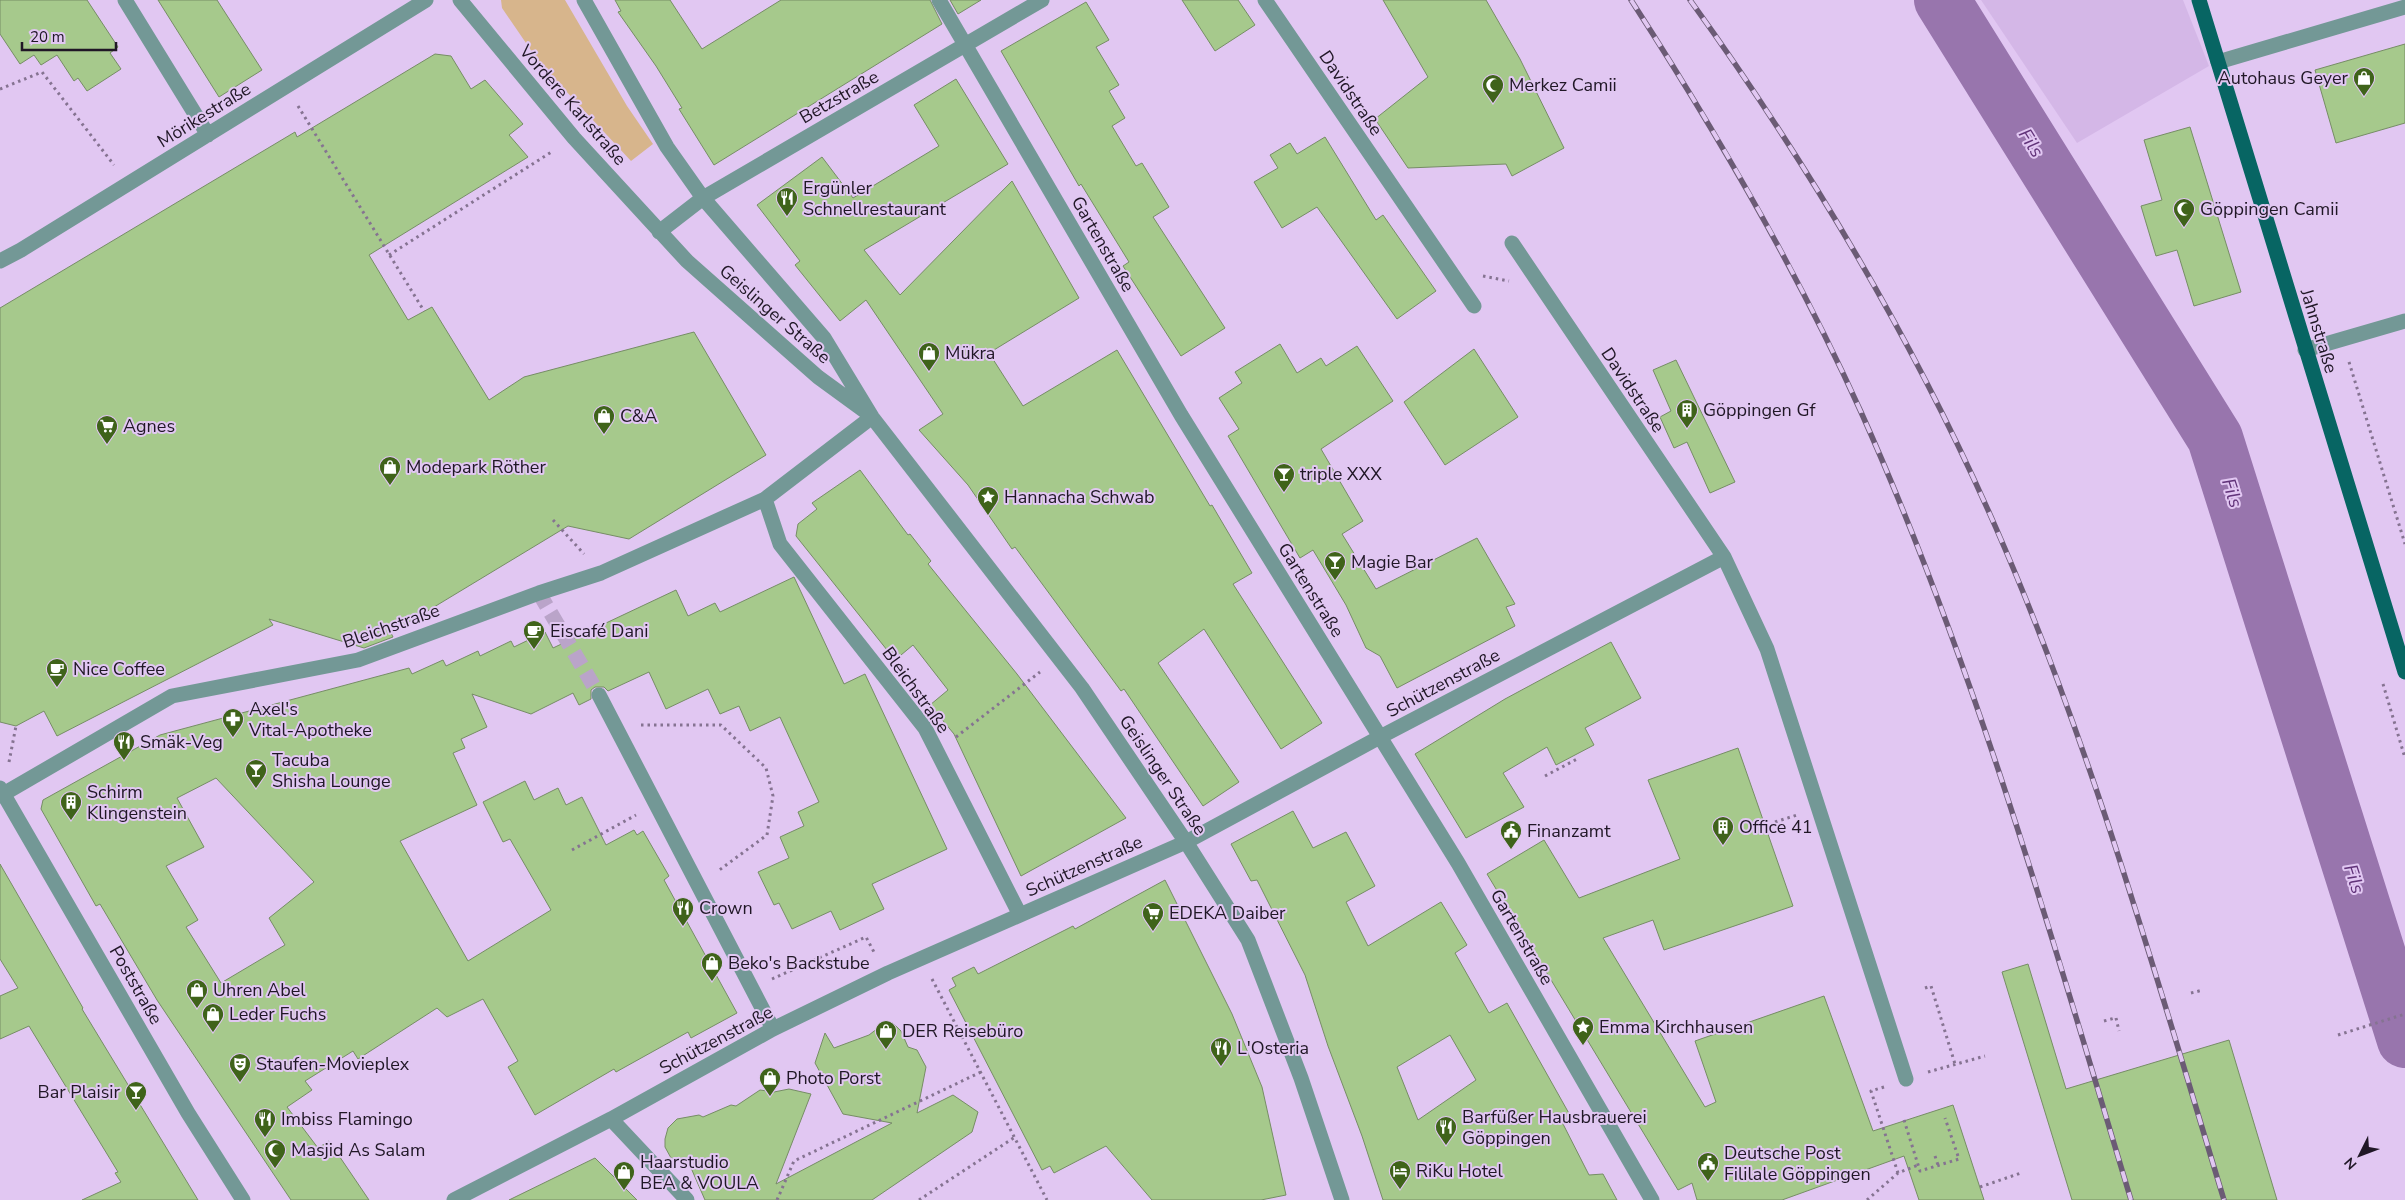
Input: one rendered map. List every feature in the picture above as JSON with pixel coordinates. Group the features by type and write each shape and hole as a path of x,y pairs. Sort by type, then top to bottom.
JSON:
{"main road":[{"name":"Jahnstraße","path":"2199,0 2405,672"}],"street":[{"path":"125,0 208,135"},
{"name":"Mörikestraße","path":"0,261 426,0"},
{"name":"Vordere Karlstraße","path":"460,0 574,138 659,232"},
{"path":"584,0 667,147 703,198"},
{"name":"Gartenstraße","path":"940,0 1181,414 1458,863 1652,1200"},
{"name":"Betzstraße","path":"659,232 703,198 1042,0"},
{"name":"Davidstraße","path":"1265,0 1474,306"},
{"path":"2218,62 2405,7"},
{"name":"Geislinger Straße","path":"703,198 824,338 872,417 1082,688 1186,842 1248,940 1301,1078 1342,1200"},
{"name":"Geislinger Straße","path":"659,232 687,260 818,377 872,417"},
{"name":"Davidstraße","path":"1512,243 1724,557 1767,649 1906,1079"},
{"path":"2306,350 2405,321"},
{"name":"Bleichstraße","path":"1,793 172,696 358,660 539,593 601,573 765,499 872,417"},
{"name":"Bleichstraße","path":"765,499 780,544 925,728 1020,915"},
{"name":"Schützenstraße","path":"454,1200 611,1119 773,1029 922,958 1186,842 1380,737 1724,557"},
{"path":"599,695 773,1029"},
{"name":"Poststraße","path":"1,793 188,1113 243,1200"},
{"path":"611,1119 687,1200"}],"path":[{"path":"0,89 42,72 128,184"},
{"path":"286,86 424,311"},
{"path":"389,255 574,138"},
{"path":"1448,269 1542,288"},
{"path":"2342,339 2405,544"},
{"path":"552,520 601,573"},
{"path":"937,752 1058,657"},
{"path":"615,726 721,725 766,768 773,796 767,836 698,886"},
{"path":"1545,776 1579,758"},
{"path":"572,850 656,804"},
{"path":"751,988 866,937 888,974"},
{"path":"922,958 1047,1200"},
{"path":"1925,988 1931,986 1955,1064"},
{"path":"2191,993 2203,990"},
{"path":"2338,1035 2405,1014"},
{"path":"2104,1021 2115,1018 2120,1031"},
{"path":"1898,1173 1871,1091 1985,1056"},
{"path":"777,1200 794,1160 981,1072"},
{"path":"1904,1120 1920,1171 1958,1159 1945,1118"},
{"path":"919,1200 1015,1137"},
{"path":"1867,1200 1898,1173 1918,1166 1910,1141"},
{"path":"1935,1156 1938,1165"},
{"path":"1980,1187 2021,1173"}],"shaded area":[{"path":"501,0 565,0 627,106 653,144 631,161 539,62 502,8"},
{"path":"1981,0 2183,0 2209,66 2077,143"}],"building":[{"path":"0,0 87,0 118,47 110,53 121,69 87,91 78,78 74,81 57,55 41,65 34,55 20,64 0,34"},
{"path":"158,0 217,0 262,70 219,97"},
{"path":"615,0 670,0 702,49 781,0 930,0 942,24 714,165 679,109 682,108 656,66 618,12 621,11"},
{"path":"950,0 981,0 958,14"},
{"path":"1182,0 1238,0 1255,25 1215,51"},
{"name":"Merkez Camii","path":"1383,0 1486,0 1520,59 1564,148 1512,176 1506,164 1408,168 1375,119 1428,77"},
{"path":"1086,2 1109,40 1096,47 1119,85 1109,91 1125,118 1112,126 1136,166 1142,163 1169,207 1153,217 1225,328 1181,356 1123,266 1129,262 1081,184 1079,186 1001,51"},
{"name":"Autohaus Geyer","path":"2405,44 2405,123 2336,143 2315,70"},
{"path":"435,54 451,56 471,89 485,80 523,124 509,135 528,157 369,255 408,320 432,307 489,400 524,377 694,332 766,455 629,539 568,526 391,633 393,637 364,648 269,619 273,625 57,736 44,711 16,726 0,722 0,308 295,132 297,137"},
{"path":"956,79 1008,164 864,250 900,295 1012,181 1079,298 989,353 1023,406 1117,350 1210,506 1212,505 1252,573 1233,584 1322,723 1281,749 1204,629 1158,663 1239,782 1203,806 1124,689 1121,691 1015,547 1012,549 968,485 919,430 943,414 866,300 840,321 795,265 800,261 757,205 822,157 853,198 939,146 914,105"},
{"name":"Göppingen Camii","path":"2190,127 2241,292 2194,306 2177,250 2156,256 2141,206 2162,200 2144,140"},
{"path":"1325,137 1376,220 1383,215 1436,291 1397,319 1317,207 1282,228 1254,182 1278,168 1270,155 1290,143 1297,154"},
{"path":"1280,344 1297,373 1321,358 1326,366 1357,346 1393,401 1321,449 1363,521 1342,534 1376,589 1477,538 1515,604 1506,607 1515,626 1397,688 1380,656 1366,648 1346,605 1313,550 1300,558 1228,436 1239,429 1219,398 1242,383 1235,372"},
{"path":"1474,349 1518,417 1445,465 1404,402"},
{"name":"Göppingen Gf","path":"1676,360 1735,482 1710,493 1687,442 1674,448 1660,417 1671,411 1653,370"},
{"path":"860,470 908,535 910,534 931,561 928,564 1017,674 1126,818 1021,876 954,734 930,705 948,690 913,645 895,660 796,536 798,524 817,509 812,503"},
{"path":"794,577 844,684 865,674 947,849 872,884 884,909 840,930 831,911 792,929 779,903 774,905 758,872 789,858 780,837 804,826 798,812 819,802 780,717 750,731 739,706 720,714 708,689 666,709 649,672 608,691 604,687 595,687 591,690 591,699 579,705 573,693 531,714 472,694 487,727 461,739 465,748 453,753 477,805 400,841 468,961 551,910 510,839 503,842 483,802 525,781 534,800 558,788 566,805 582,797 606,845 634,830 637,835 643,831 669,876 664,880 737,1013 691,1038 688,1032 616,1072 614,1069 535,1115 508,1067 518,1061 483,999 447,1017 437,1008 358,1059 353,1051 305,1081 312,1090 287,1107 318,1148 329,1141 369,1200 291,1200 157,1000 100,904 96,906 41,809 43,800 160,735 409,668 412,674 443,660 446,666 478,651 480,656 511,641 514,647 545,632 553,648 676,590 688,616 715,603 720,612","holes":["216,778 314,882 269,918 285,945 221,983 186,927 198,920 166,866 204,847 177,798"]},
{"path":"1611,642 1641,698 1585,728 1594,745 1556,765 1547,747 1503,773 1524,807 1466,838 1415,754 1505,699"},
{"path":"1738,748 1793,906 1664,950 1653,920 1603,938 1705,1107 1716,1102 1695,1041 1824,996 1873,1131 1953,1105 1984,1200 1919,1200 1904,1156 1782,1200 1697,1200 1692,1183 1678,1190 1487,874 1544,840 1579,898 1680,859 1648,780"},
{"path":"1293,811 1313,848 1346,832 1375,886 1346,902 1368,946 1441,902 1467,945 1455,953 1489,1013 1507,1003 1571,1117 1562,1122 1589,1175 1603,1174 1617,1200 1383,1200 1362,1136 1328,1046 1305,975 1257,880 1251,881 1231,844","holes":["1450,1035 1476,1080 1418,1120 1397,1067"]},
{"path":"0,864 82,1009 198,1200 82,1200 121,1182 115,1173 118,1172 29,1026 0,1039 0,996 18,988 0,959"},
{"path":"1165,880 1232,1014 1262,1087 1286,1195 1261,1200 1152,1200 1106,1146 1054,1173 1050,1166 1042,1170 949,990 956,986 952,978 974,967 978,974 1073,926 1075,929"},
{"path":"2028,964 2066,1089 2229,1040 2277,1200 2072,1200 2002,972"},
{"path":"893,1023 901,1031 908,1047 917,1050 926,1067 917,1113 953,1095 978,1112 972,1132 872,1200 705,1200 688,1161 671,1158 665,1147 665,1139 668,1128 677,1119 699,1115 703,1117 731,1105 736,1106 760,1090 774,1092 789,1089 811,1094 776,1184 892,1123 843,1114 815,1063 825,1033 834,1048 869,1035 882,1025"},
{"path":"595,1158 637,1200 509,1200"}],"waterway":[{"name":"Fils","path":"1942,0 2215,438 2405,1040"}],"tunnel":[{"path":"539,593 599,695"}],"railway":[{"path":"1631,0 1694,100 1782,253 1836,358 1902,508 1940,605 2009,802 2131,1200"},
{"path":"1690,0 1776,126 1857,256 1895,322 1930,390 1996,528 2030,610 2092,776 2147,945 2224,1200"}],"place":[{"name":"Autohaus Geyer","path":"2364,97"},
{"name":"Merkez Camii","path":"1493,104"},
{"name":"Ergünler Schnellrestaurant","path":"787,217"},
{"name":"Göppingen Camii","path":"2184,228"},
{"name":"Mükra","path":"929,372"},
{"name":"Göppingen Gf","path":"1687,429"},
{"name":"C&A","path":"604,435"},
{"name":"Agnes","path":"107,445"},
{"name":"Modepark Röther","path":"390,486"},
{"name":"triple XXX","path":"1284,493"},
{"name":"Hannacha Schwab","path":"988,516"},
{"name":"Magie Bar","path":"1335,581"},
{"name":"Eiscafé Dani","path":"534,650"},
{"name":"Nice Coffee","path":"57,688"},
{"name":"Axel's Vital-Apotheke","path":"233,738"},
{"name":"Smäk-Veg","path":"124,761"},
{"name":"Tacuba Shisha Lounge","path":"256,789"},
{"name":"Schirm Klingenstein","path":"71,821"},
{"name":"Office 41","path":"1723,846"},
{"name":"Finanzamt","path":"1511,850"},
{"name":"Crown","path":"683,927"},
{"name":"EDEKA Daiber","path":"1153,932"},
{"name":"Beko's Backstube","path":"712,982"},
{"name":"Uhren Abel","path":"197,1009"},
{"name":"Leder Fuchs","path":"213,1033"},
{"name":"Emma Kirchhausen","path":"1583,1046"},
{"name":"DER Reisebüro","path":"886,1050"},
{"name":"L'Osteria","path":"1221,1067"},
{"name":"Staufen-Movieplex","path":"240,1083"},
{"name":"Photo Porst","path":"770,1097"},
{"name":"Bar Plaisir","path":"136,1111"},
{"name":"Imbiss Flamingo","path":"265,1138"},
{"name":"Barfüßer Hausbrauerei Göppingen","path":"1446,1146"},
{"name":"Masjid As Salam","path":"275,1169"},
{"name":"Deutsche Post Fililale Göppingen","path":"1708,1182"},
{"name":"RiKu Hotel","path":"1400,1190"},
{"name":"Haarstudio BEA & VOULA","path":"624,1191"}]}
